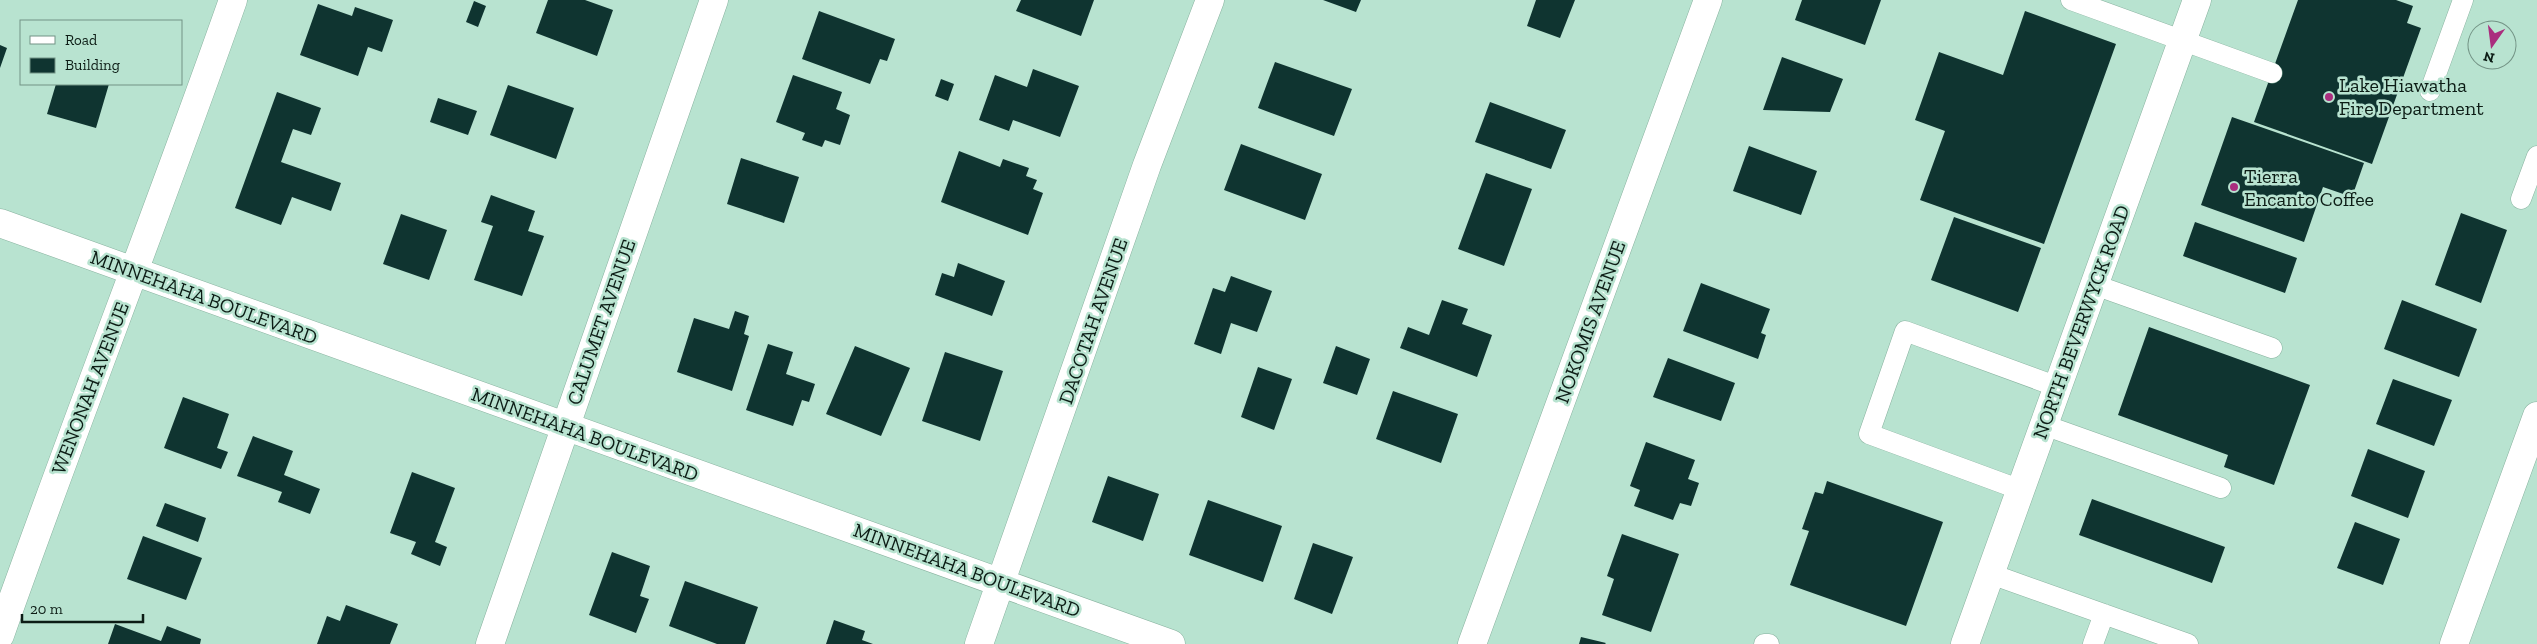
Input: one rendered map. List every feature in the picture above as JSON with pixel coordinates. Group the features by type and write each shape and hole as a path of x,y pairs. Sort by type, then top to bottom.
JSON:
{"street":[{"name":"WENONAH AVENUE","path":"0,635 233,0"},
{"name":"CALUMET AVENUE","path":"490,644 714,0"},
{"name":"DACOTAH AVENUE","path":"979,644 1147,165 1210,0"},
{"name":"NOKOMIS AVENUE","path":"1472,644 1708,0"},
{"name":"NORTH BEVERWYCK ROAD","path":"1966,644 2197,0"},
{"name":"MINNEHAHA BOULEVARD","path":"0,223 1171,644"},
{"path":"2454,644 2537,416"}],"lane":[{"path":"2071,0 2272,73"},
{"path":"2430,91 2464,0"},
{"path":"2521,199 2537,156"},
{"path":"2095,285 2272,348"},
{"path":"2021,490 1869,434 1906,331 2058,387"},
{"path":"2044,425 2221,488"},
{"path":"1991,574 2187,644"},
{"path":"2093,644 2104,614"},
{"path":"1764,644 1769,644"}],"building":[{"path":"548,0 585,0 613,10 597,56 536,33"},
{"path":"1021,0 1094,0 1081,36 1016,11"},
{"path":"1323,0 1361,0 1356,12"},
{"path":"1536,0 1575,0 1560,38 1527,26"},
{"path":"1802,0 1881,0 1865,45 1795,20"},
{"name":"Lake Hiawatha Fire Department","path":"2298,0 2396,0 2413,6 2407,23 2421,28 2372,164 2254,122"},
{"path":"474,1 486,6 478,27 466,22"},
{"path":"318,4 352,16 355,7 393,20 382,52 368,47 358,76 300,55"},
{"path":"819,11 895,39 887,61 880,59 870,84 802,59"},
{"path":"2025,11 2116,44 2044,244 1920,200 1945,131 1915,120 1939,52 2003,75"},
{"path":"0,45 7,48 0,68"},
{"path":"1782,57 1843,79 1830,112 1763,110"},
{"path":"1275,62 1352,89 1334,136 1258,108"},
{"path":"1033,69 1079,86 1060,137 1013,120 1009,131 979,120 995,75 1027,87"},
{"path":"793,75 842,92 836,109 850,115 840,145 825,140 822,147 802,140 805,133 776,122"},
{"path":"941,79 954,84 948,101 935,96"},
{"path":"56,85 109,85 96,128 47,114"},
{"path":"508,85 574,108 556,159 490,135"},
{"path":"277,92 321,108 311,135 293,129 281,162 341,183 331,211 292,197 281,225 235,208"},
{"path":"438,98 477,111 468,135 430,122"},
{"path":"1490,102 1566,130 1551,169 1475,142"},
{"path":"2232,117 2364,163 2352,197 2323,187 2304,242 2201,205"},
{"path":"1241,144 1322,174 1305,220 1224,190"},
{"path":"1749,146 1817,171 1801,215 1733,191"},
{"path":"959,151 1000,167 1003,159 1029,168 1026,176 1037,180 1033,189 1043,193 1028,235 941,202"},
{"path":"741,158 799,177 784,223 727,204"},
{"path":"1486,173 1532,189 1504,266 1458,249"},
{"path":"491,195 535,211 528,231 544,236 522,296 474,280 493,226 481,222"},
{"path":"2461,213 2507,230 2481,303 2435,285"},
{"path":"401,214 447,230 429,280 383,264"},
{"path":"1954,217 2041,248 2018,312 1931,280"},
{"path":"2195,222 2297,258 2285,293 2183,256"},
{"path":"958,263 1005,281 992,316 935,295 942,273 954,277"},
{"path":"1231,276 1272,291 1257,332 1231,323 1221,354 1194,344 1213,288 1225,292"},
{"path":"1701,283 1770,309 1761,333 1766,335 1758,359 1683,331"},
{"path":"1442,300 1468,309 1462,324 1492,335 1477,377 1400,348 1408,327 1429,335"},
{"path":"2402,300 2477,329 2459,377 2384,349"},
{"path":"735,311 749,316 744,334 749,336 732,391 677,372 694,318 729,329"},
{"path":"2149,327 2310,385 2274,485 2224,467 2228,455 2118,415"},
{"path":"768,344 793,352 786,374 815,384 809,402 802,400 793,426 746,410"},
{"path":"855,346 910,368 881,436 826,414"},
{"path":"1336,346 1370,359 1357,395 1323,383"},
{"path":"945,352 1003,371 980,441 922,421"},
{"path":"1668,358 1735,383 1721,421 1653,397"},
{"path":"1258,367 1292,379 1274,430 1241,417"},
{"path":"2393,379 2452,400 2434,446 2376,424"},
{"path":"1393,391 1458,414 1441,463 1376,439"},
{"path":"183,397 229,414 217,448 228,452 221,469 164,448"},
{"path":"253,436 293,451 284,475 320,489 310,514 278,502 282,492 237,476"},
{"path":"1646,442 1695,460 1688,479 1699,483 1691,506 1680,503 1673,520 1634,506 1640,490 1630,486"},
{"path":"2368,449 2425,471 2408,518 2351,496"},
{"path":"412,472 455,488 435,542 447,547 440,566 411,554 416,542 390,533"},
{"path":"1108,476 1159,494 1143,541 1092,522"},
{"path":"1827,481 1943,522 1906,626 1790,585 1809,531 1802,529 1815,492 1823,494"},
{"path":"2092,499 2225,547 2212,583 2079,535"},
{"path":"1208,500 1282,526 1263,582 1189,555"},
{"path":"165,503 206,518 198,542 156,526"},
{"path":"2355,522 2400,539 2383,585 2337,568"},
{"path":"1622,534 1679,554 1651,632 1602,615 1614,579 1607,576"},
{"path":"143,536 202,558 186,600 127,579"},
{"path":"1313,543 1353,557 1332,614 1294,599"},
{"path":"612,552 650,566 640,596 649,599 636,633 589,615"},
{"path":"685,581 758,607 745,644 717,644 669,626"},
{"path":"346,605 398,624 390,644 317,644 327,616 340,621"},
{"path":"834,620 865,631 862,640 873,644 826,644"},
{"path":"115,624 161,641 167,626 201,639 200,644 108,644"},
{"path":"1581,637 1606,643 1579,644"}],"place":[{"name":"Lake Hiawatha Fire Department","path":"2329,97"},
{"name":"Tierra Encanto Coffee","path":"2234,187"}]}
